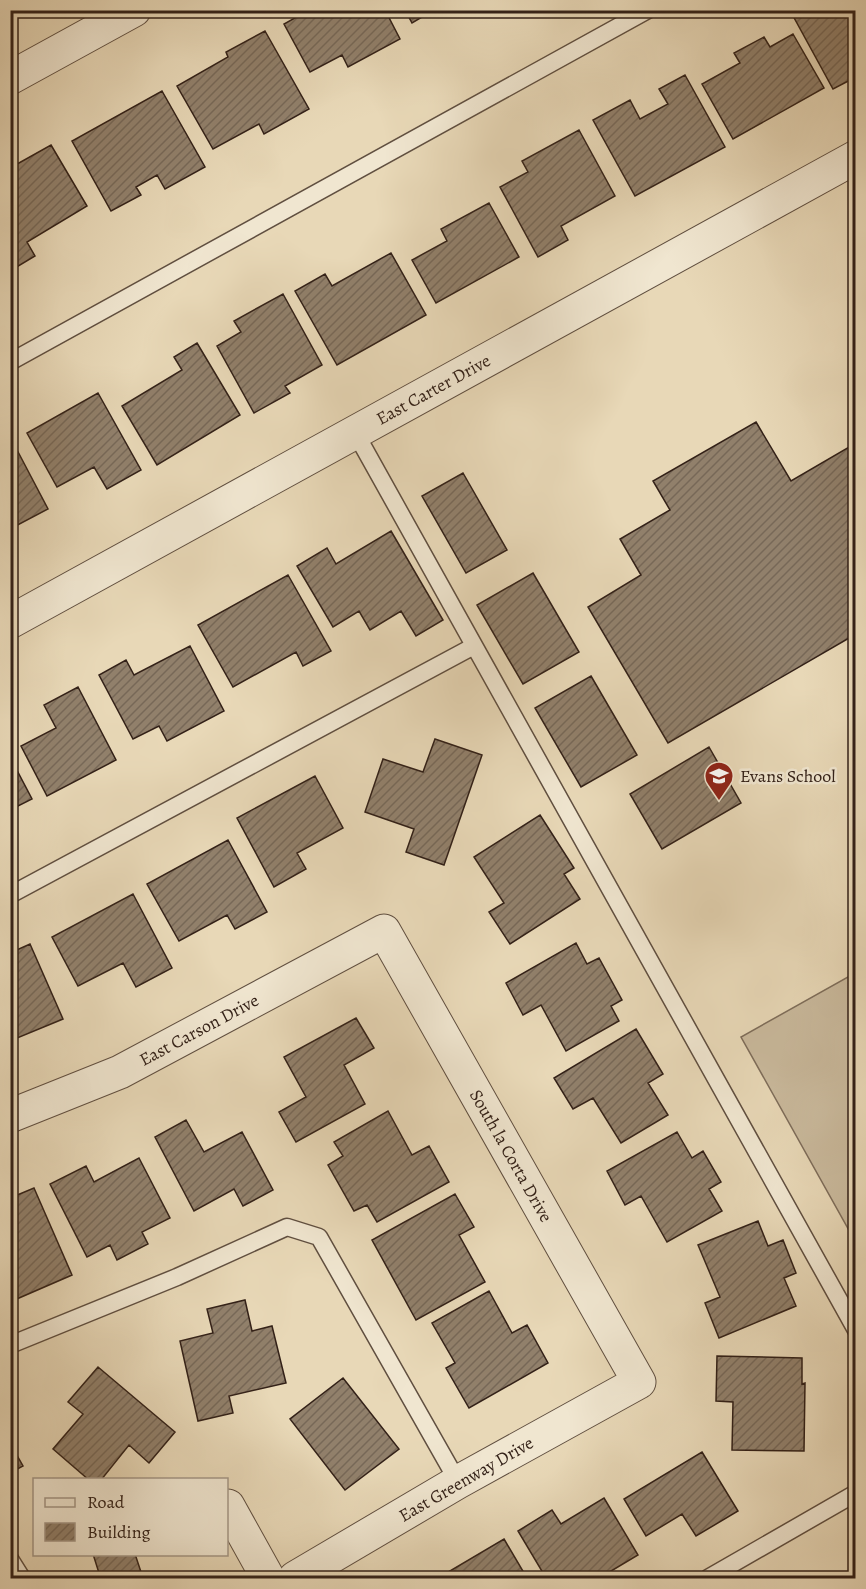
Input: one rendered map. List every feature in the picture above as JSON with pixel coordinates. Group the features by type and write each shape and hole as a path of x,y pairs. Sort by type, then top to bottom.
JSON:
{"street":[{"path":"10,78 134,10"},
{"name":"East Carter Drive","path":"10,622 855,157"},
{"name":"East Carson Drive","path":"10,1116 120,1072 384,931"},
{"name":"South la Corta Drive","path":"384,931 639,1382"},
{"name":"East Greenway Drive","path":"295,1578 458,1482 639,1382"},
{"path":"228,1506 268,1578"}],"lane":[{"path":"10,362 648,10"},
{"path":"355,432 855,1330"},
{"path":"10,895 474,646"},
{"path":"10,1345 177,1278 287,1227 319,1237 458,1482"},
{"path":"708,1578 855,1493"},
{"path":"10,1559 22,1578"}],"shaded area":[{"path":"855,973 855,1241 741,1037"}],"building":[{"path":"309,10 385,10 400,39 348,67 342,55 310,72 284,24"},
{"path":"405,10 434,10 412,23"},
{"path":"798,10 856,10 856,77 833,89 792,14"},
{"path":"265,31 309,109 264,134 259,124 213,149 177,86 228,57 226,52"},
{"path":"793,34 824,88 733,139 702,84 740,63 734,53 764,37 770,47"},
{"path":"685,75 725,147 635,196 593,120 630,100 640,119 668,104 659,89"},
{"path":"162,91 205,167 165,189 157,175 136,187 141,195 111,211 72,141"},
{"path":"579,130 615,196 561,226 568,240 538,257 500,187 528,172 522,161"},
{"path":"51,145 87,206 27,242 35,256 15,268 10,261 10,168"},
{"path":"489,203 519,257 436,303 412,260 447,241 441,229"},
{"path":"391,253 426,315 337,365 295,291 325,274 332,286"},
{"path":"283,294 322,365 285,386 290,393 254,413 217,346 241,332 234,321"},
{"path":"197,343 240,415 157,465 122,406 182,370 174,357"},
{"path":"98,393 141,470 107,489 94,467 57,487 27,433"},
{"path":"756,422 791,481 856,443 856,634 668,743 588,607 641,575 620,539 670,510 653,481"},
{"path":"16,448 48,509 10,529 10,451"},
{"path":"463,473 507,550 466,573 422,496"},
{"path":"391,531 443,620 416,636 401,611 370,630 359,611 333,627 297,566 327,548 336,564"},
{"path":"533,573 579,652 523,684 477,605"},
{"path":"288,575 331,651 303,666 296,652 233,687 198,625"},
{"path":"190,646 224,711 167,741 159,726 133,739 99,675 126,660 134,675"},
{"path":"591,676 637,755 581,787 535,708"},
{"path":"78,687 116,760 47,796 21,746 56,728 44,705"},
{"path":"435,739 482,755 444,865 406,852 414,829 365,812 383,759 423,772"},
{"path":"709,747 741,803 662,849 630,794"},
{"path":"10,757 32,799 10,810"},
{"path":"315,776 343,828 297,853 306,869 274,887 237,818"},
{"path":"540,815 574,868 564,874 580,899 510,944 489,912 504,903 474,857"},
{"path":"228,840 267,912 235,929 227,915 179,941 147,884"},
{"path":"133,894 172,968 136,987 123,963 78,986 52,937"},
{"path":"576,943 587,964 599,958 622,1000 611,1006 619,1021 566,1051 541,1005 523,1015 506,983"},
{"path":"30,944 63,1019 10,1041 10,953"},
{"path":"356,1018 374,1048 344,1065 365,1104 296,1142 279,1112 306,1097 284,1057"},
{"path":"636,1029 663,1074 648,1083 668,1115 621,1143 593,1098 573,1109 554,1078"},
{"path":"388,1111 412,1155 429,1146 449,1182 377,1222 367,1205 354,1211 328,1165 343,1156 334,1142"},
{"path":"186,1120 204,1152 242,1132 273,1190 243,1206 234,1189 194,1211 155,1137"},
{"path":"677,1132 692,1158 703,1151 721,1182 709,1189 722,1211 667,1242 641,1196 625,1205 607,1171"},
{"path":"139,1158 170,1218 142,1232 148,1244 117,1260 110,1245 87,1257 50,1184 86,1166 94,1182"},
{"path":"34,1188 72,1275 12,1301 10,1198"},
{"path":"455,1194 474,1227 459,1235 485,1282 416,1320 372,1240"},
{"path":"758,1221 768,1246 783,1240 796,1273 784,1278 796,1306 719,1338 705,1303 720,1297 698,1245"},
{"path":"489,1291 512,1333 527,1325 548,1363 469,1408 446,1368 455,1363 432,1323"},
{"path":"245,1300 252,1331 272,1326 286,1383 229,1396 233,1413 198,1421 180,1341 213,1333 207,1309"},
{"path":"717,1356 802,1358 802,1384 805,1383 804,1451 732,1450 733,1402 716,1401"},
{"path":"98,1367 175,1432 149,1463 129,1445 103,1478 87,1478 53,1449 83,1414 68,1402"},
{"path":"343,1378 399,1449 345,1490 290,1419"},
{"path":"10,1443 23,1466 10,1473"},
{"path":"702,1452 738,1511 696,1536 682,1514 646,1536 624,1499"},
{"path":"604,1498 638,1555 606,1574 609,1578 546,1578 518,1531 552,1510 561,1524"},
{"path":"504,1539 527,1578 438,1578"},
{"path":"94,1556 136,1556 143,1578 79,1578 99,1573"}],"place":[{"name":"Evans School","path":"719,802"}]}
